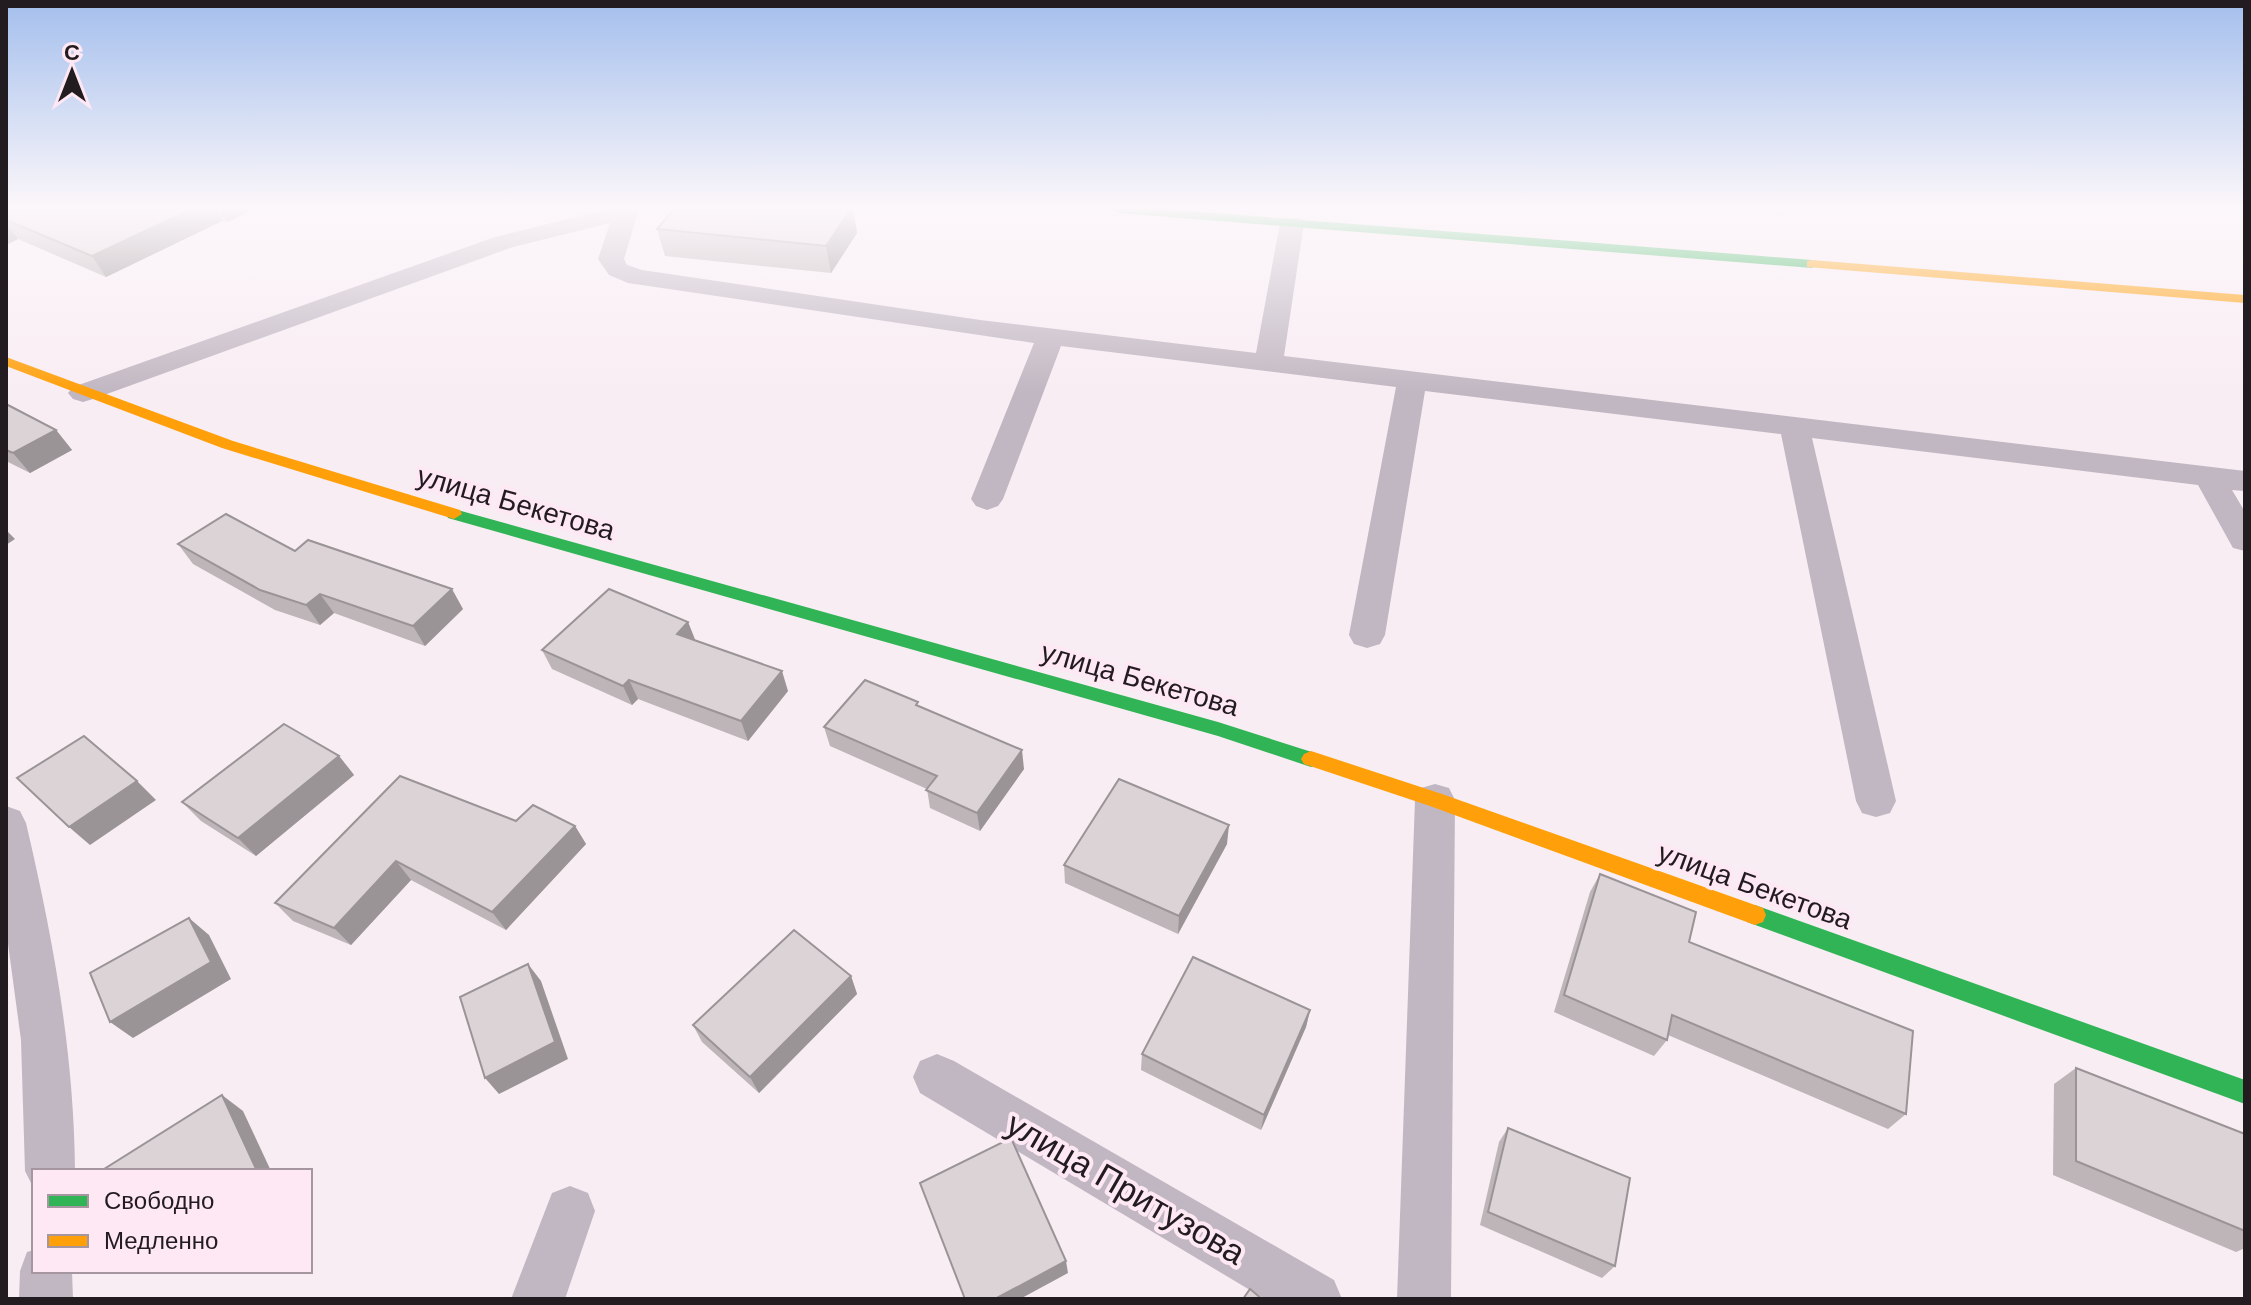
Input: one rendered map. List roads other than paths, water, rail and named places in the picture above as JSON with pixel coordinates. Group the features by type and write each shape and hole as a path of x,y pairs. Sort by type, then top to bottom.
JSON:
{"street":[{"path":"83,393 426,270"},
{"path":"618,270 637,277 1051,336 2245,481"},
{"path":"1269,362 1284,270"},
{"path":"1880,270 2245,299"},
{"path":"987,499 1051,336"},
{"name":"улица Бекетова","path":"6,361 83,393 310,474 1218,729 1435,800 2245,1092"},
{"path":"1367,635 1412,381"},
{"path":"1794,425 1876,801"},
{"path":"2209,477 2245,540"},
{"path":"1424,1299 1435,800"},
{"path":"6,823 34,951 51,1130 50,1169"},
{"name":"улица Притузова","path":"937,1077 1315,1299"},
{"path":"538,1299 570,1211"},
{"path":"46,1273 46,1299"}]}
